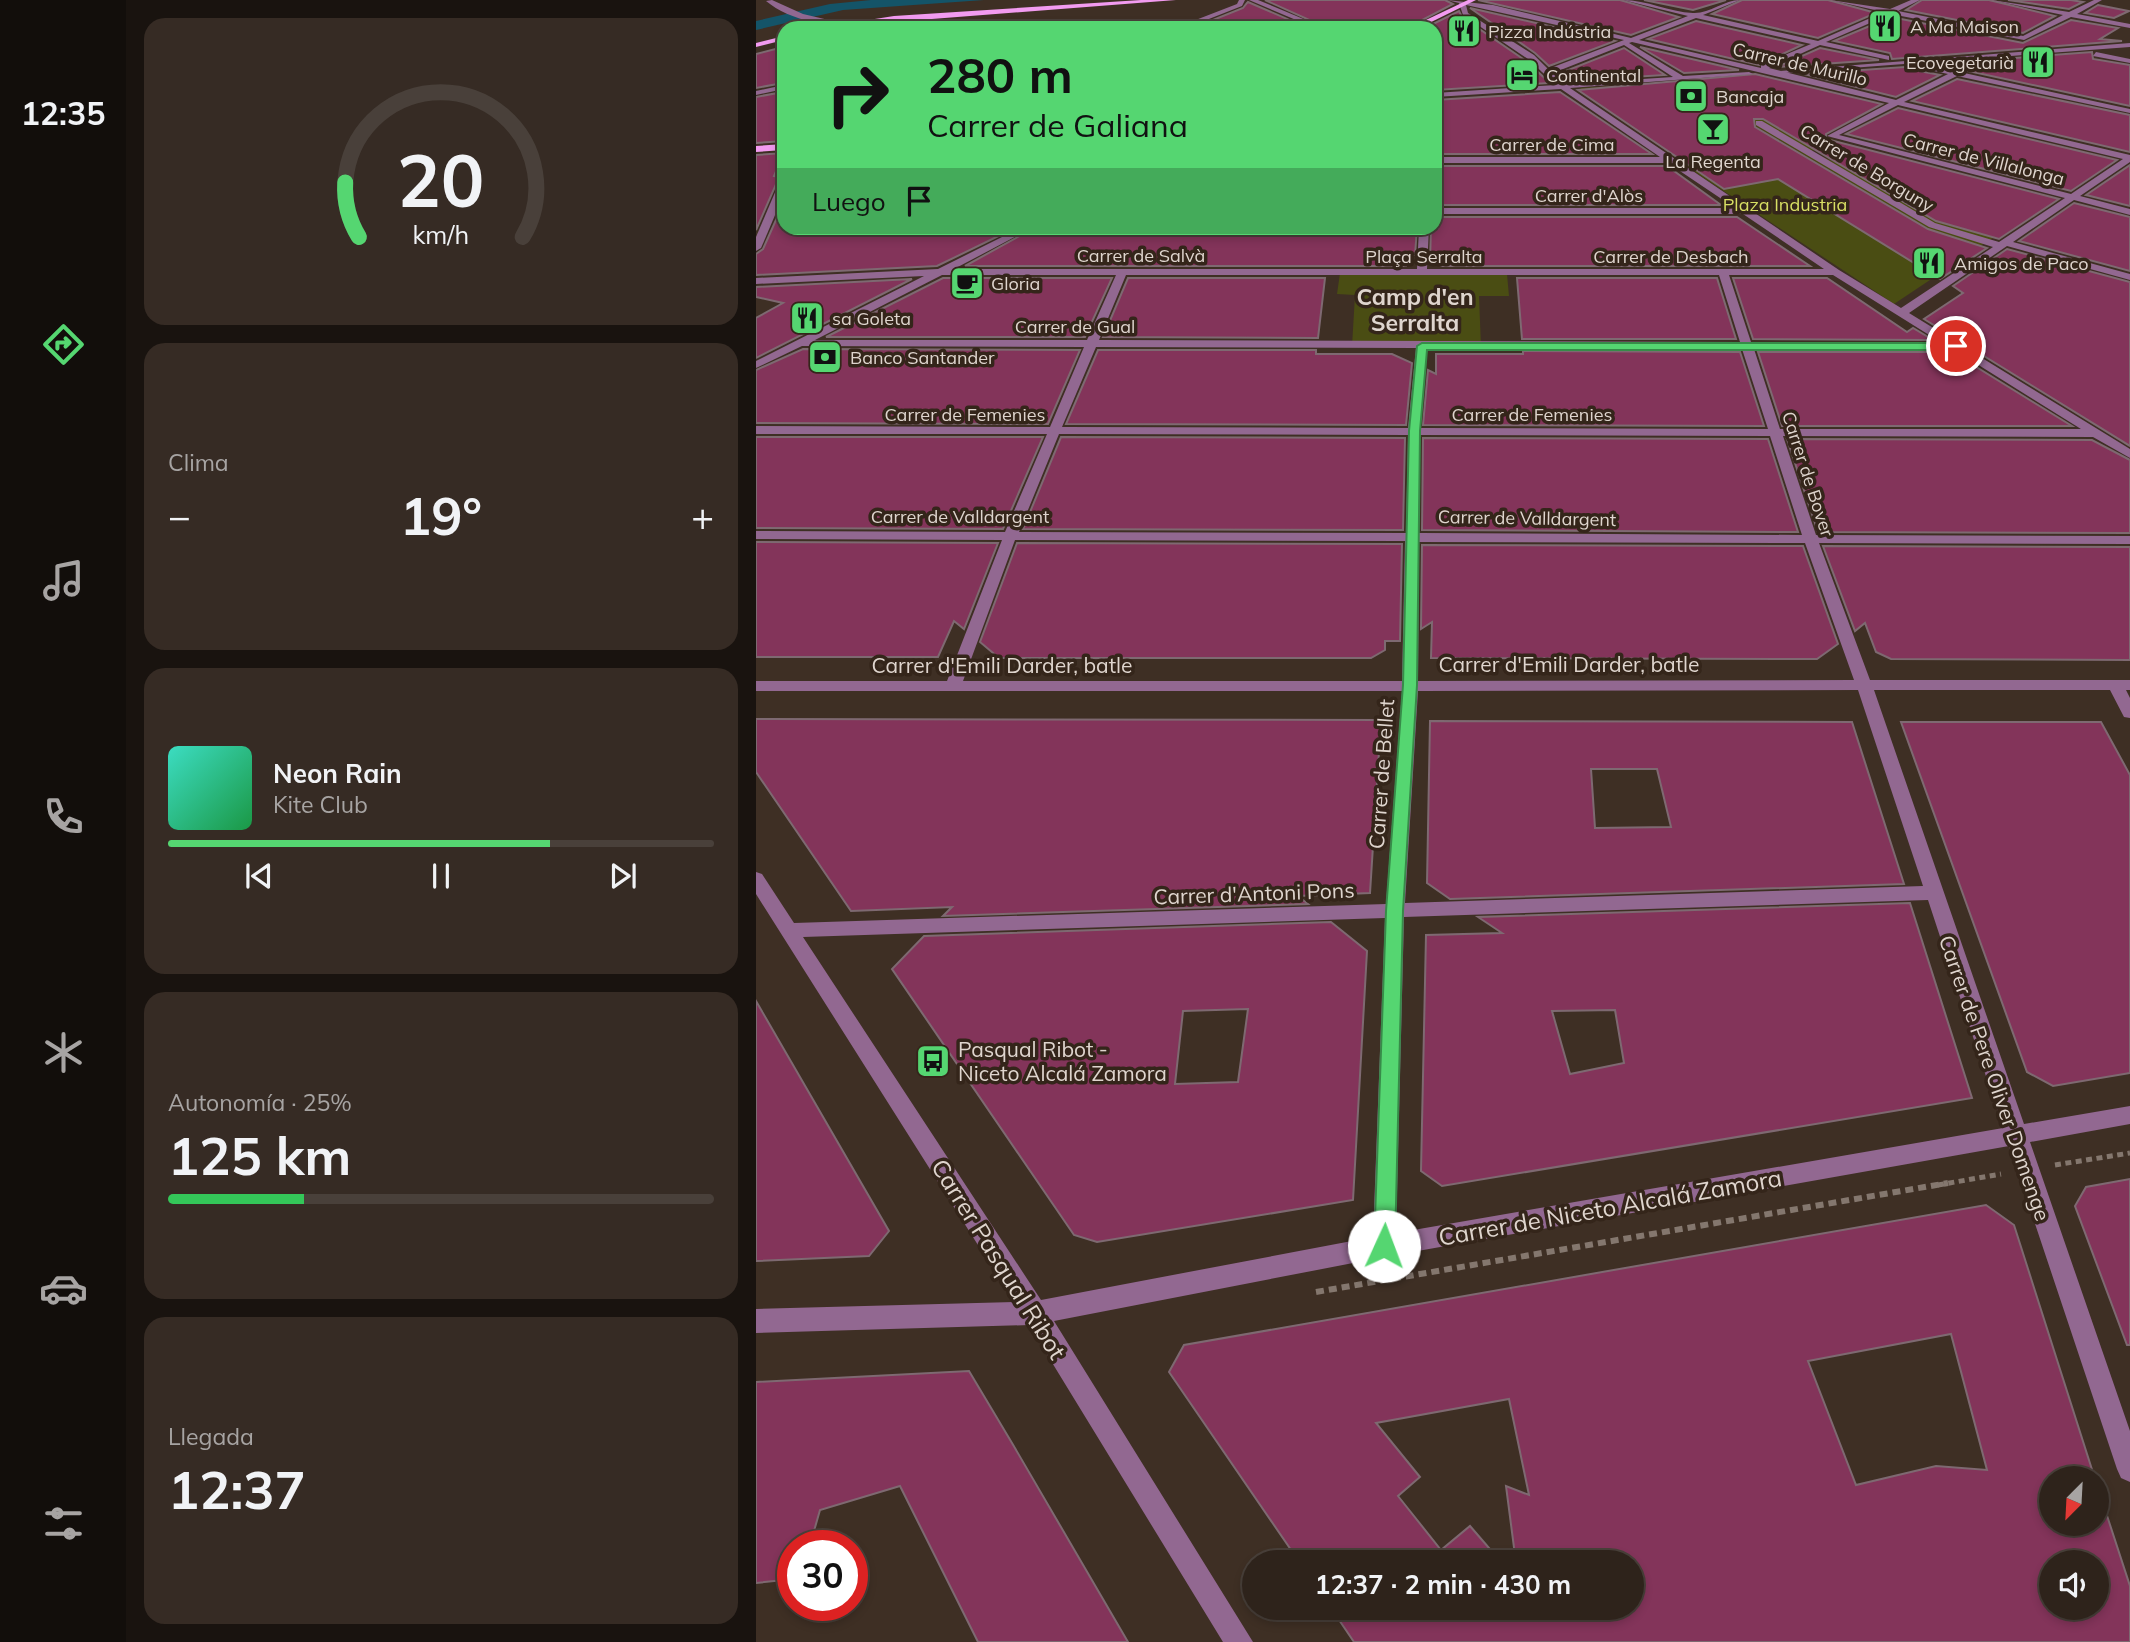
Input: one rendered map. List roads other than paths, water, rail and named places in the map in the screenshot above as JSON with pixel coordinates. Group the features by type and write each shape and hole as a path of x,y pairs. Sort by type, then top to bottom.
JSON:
{"main road":[{"path":"880,21 1173,0"},
{"path":"1427,21 1473,0"},
{"path":"756,45 777,40"},
{"path":"756,149 777,148"}],"street":[{"path":"1198,21 1240,5 1242,0"},
{"path":"1252,0 1304,21"},
{"name":"Carrer de Murillo","path":"1450,0 1493,7 1627,42 2130,158"},
{"path":"1626,0 2130,111"},
{"path":"1547,72 1737,0"},
{"path":"1833,0 2024,38 2099,0"},
{"path":"1769,73 1763,67 1917,0"},
{"path":"1994,0 2130,26"},
{"path":"756,4 772,1 780,9 823,21"},
{"path":"1462,3 1465,14 1531,57 1561,85 1744,211 1900,314 2129,454"},
{"path":"1627,42 1681,78"},
{"path":"1442,94 2130,45"},
{"path":"2075,49 2130,61"},
{"path":"1896,103 1956,73"},
{"path":"756,93 777,88"},
{"name":"Carrer de Villalonga","path":"1896,103 1831,136 2130,212"},
{"name":"Carrer de Borguny","path":"1759,123 1932,225 2130,277"},
{"path":"1900,314 2130,158"},
{"name":"Carrer de Cima","path":"1442,160 1669,160"},
{"path":"756,248 762,222 777,195"},
{"name":"Carrer d'Alòs","path":"1442,211 1744,211"},
{"path":"756,365 1013,235"},
{"path":"1422,274 1424,235"},
{"name":"Carrer de Salvà","path":"756,281 942,272 1340,273"},
{"path":"953,686 1010,536 1122,272"},
{"name":"Carrer de Desbach","path":"1507,274 1835,272"},
{"name":"Plaça Serralta","path":"1340,273 1507,274"},
{"name":"Carrer de Bover","path":"1723,273 1811,541 1864,685"},
{"name":"Carrer de Gual","path":"797,344 1091,343 1746,348 1956,346"},
{"name":"Carrer de Bellet","path":"1384,1246 1395,911 1410,685 1414,431 1422,346"},
{"name":"Carrer de Femenies","path":"756,430 2097,433"},
{"name":"Carrer de Valldargent","path":"756,535 1413,535 1811,541 2130,540"},
{"name":"Carrer de Pere Oliver Domenge","path":"1864,685 2014,1136 2130,1469"},
{"path":"2123,685 2130,713"},
{"name":"Carrer d'Emili Darder, batle","path":"756,686 2123,685"},
{"name":"Carrer Pasqual Ribot","path":"756,878 1035,1312 1239,1642"},
{"name":"Carrer d'Antoni Pons","path":"788,930 1932,894"},
{"name":"Carrer de Niceto Alcalá Zamora","path":"756,1321 1035,1312 1384,1246 2130,1115"}],"water":[{"path":"871,0 984,0 843,10 795,21 777,21 777,25 756,30 756,21 830,4"}],"place":[{"name":"A Ma Maison","path":"1885,26"},
{"name":"Pizza Indústria","path":"1464,31"},
{"name":"Ecovegetarià","path":"2038,62"},
{"name":"Continental","path":"1522,75"},
{"name":"Bancaja","path":"1691,96"},
{"name":"La Regenta","path":"1713,129"},
{"name":"Amigos de Paco","path":"1929,263"},
{"name":"Gloria","path":"967,283"},
{"name":"sa Goleta","path":"807,318"},
{"name":"Banco Santander","path":"825,357"},
{"name":"Pasqual Ribot - Niceto Alcalá Zamora","path":"933,1061"}],"district":[{"name":"Camp d'en Serralta","path":"1415,309"}],"park label":[{"name":"Plaza Industria","path":"1785,204"}]}
